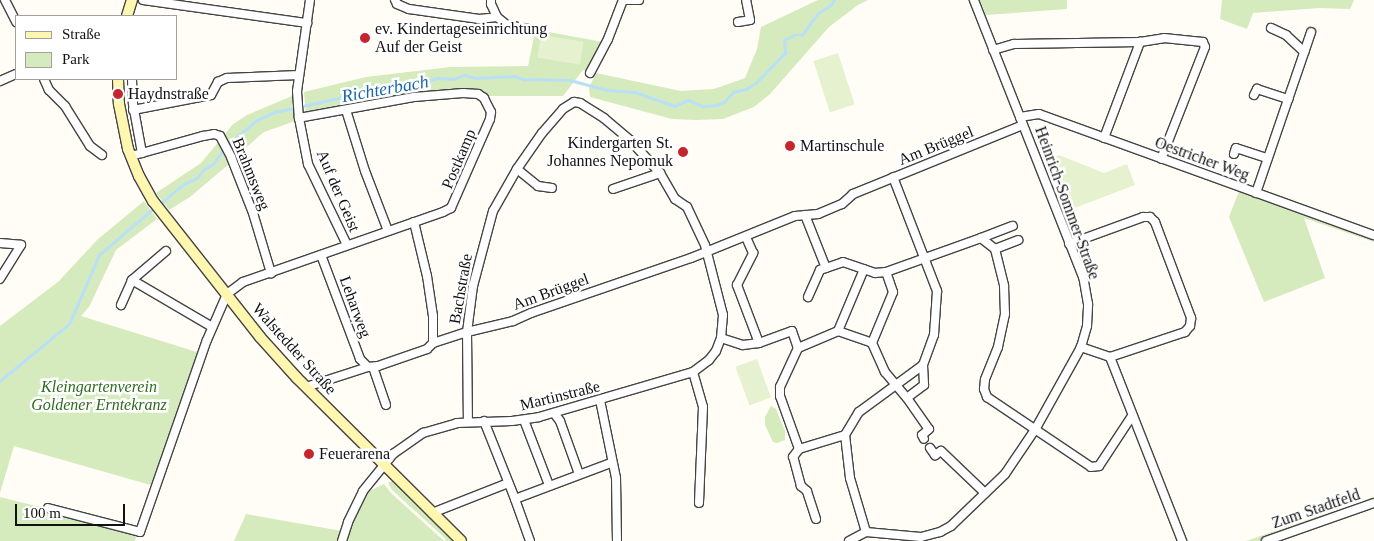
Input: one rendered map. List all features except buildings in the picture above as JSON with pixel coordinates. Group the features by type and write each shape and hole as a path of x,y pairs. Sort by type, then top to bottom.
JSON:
{"main road":[{"path":"127,15 132,0"},
{"name":"Walstedder Straße","path":"118,80 121,117 131,156 153,201 260,336 306,388 461,541"}],"street":[{"path":"5,0 15,20"},
{"path":"142,0 307,22"},
{"name":"Auf der Geist","path":"310,0 299,74 297,99 299,116 308,164 347,245"},
{"path":"395,0 397,4 409,9 479,19 497,17"},
{"path":"491,0 490,4 497,17 507,25 534,30"},
{"path":"590,74 608,39 623,0 639,0"},
{"path":"738,22 750,20 746,0"},
{"path":"974,0 1022,121"},
{"path":"1271,28 1286,35 1304,52"},
{"path":"1256,193 1311,32"},
{"path":"993,50 1014,44 1140,42 1164,38 1203,42 1205,47 1161,160"},
{"path":"1104,138 1140,42"},
{"path":"0,81 15,74"},
{"path":"133,110 211,94 218,82 227,78 299,74"},
{"path":"44,80 49,90 65,106 90,146 102,154"},
{"path":"131,156 142,153 133,110 132,80"},
{"path":"1257,88 1288,99"},
{"name":"Postkamp","path":"227,294 243,282 451,208 490,119 487,101 478,94 471,93 437,94 299,116"},
{"name":"Bachstraße","path":"468,422 467,332 473,286 493,211 517,169 542,133 563,109 576,102"},
{"name":"Martinstraße","path":"342,541 348,522 363,491 383,464 404,445 423,433 444,425 524,420 600,400 693,372 709,360 721,338 723,315 707,252 687,207 675,198 660,173 610,124 585,105 576,102"},
{"path":"346,110 365,171 388,231"},
{"name":"Oestricher Weg","path":"1022,121 1039,114 1161,160 1374,235"},
{"name":"Am Brüggel","path":"306,388 427,349 433,343 467,332 513,321 536,311 707,252 795,216 818,214 842,204 852,194 1022,121"},
{"name":"Heinrich-Sommer-Straße","path":"866,532 921,536 940,532 950,526 1005,474 1036,428 1081,347 1087,326 1088,304 1083,277 1022,121"},
{"name":"Brahmsweg","path":"142,153 214,134 223,140 254,213 271,273"},
{"path":"1236,148 1267,158"},
{"path":"517,169 538,186 552,188"},
{"path":"613,189 660,173"},
{"path":"893,177 937,291 934,335 923,365 924,385 907,398"},
{"path":"805,215 826,268"},
{"path":"1069,244 1143,217 1150,217 1155,222 1191,318 1190,326 1185,332 1110,357 1081,347"},
{"path":"414,222 427,276 433,316 433,343"},
{"path":"808,297 820,270 843,262 875,273 886,272 925,257 939,255 1010,228 1015,241 995,248"},
{"path":"746,237 753,253 737,285 759,343"},
{"path":"981,238 995,248 1004,286 1005,314 984,389 987,397 1036,428 1091,467 1099,466 1132,416"},
{"path":"0,243 22,245 0,279"},
{"path":"122,305 132,280 166,250"},
{"name":"Leharweg","path":"321,255 360,359 370,367 386,405"},
{"path":"838,331 864,270"},
{"path":"872,343 893,292 886,272"},
{"path":"132,280 212,327"},
{"path":"48,508 140,532 212,327 227,294"},
{"path":"721,338 743,345 759,343 792,331 798,348"},
{"path":"799,449 780,396 780,388 798,348 838,331 872,343 885,372 907,398 929,429 922,435 924,439"},
{"path":"1110,357 1182,541"},
{"path":"849,541 866,532 850,478 845,435 858,412 923,365"},
{"path":"693,372 702,407 699,503"},
{"path":"600,400 611,463 616,478 618,502 617,541"},
{"path":"554,413 560,421 579,474"},
{"path":"524,420 548,485"},
{"path":"484,421 530,541"},
{"path":"816,519 807,491 802,486 793,457 799,449 845,435"},
{"path":"930,448 935,455 941,451 985,493"},
{"path":"515,499 548,485 611,463"},
{"path":"432,513 508,483"},
{"name":"Zum Stadtfeld","path":"1266,541 1374,503"}],"green space":[{"path":"818,0 868,0 858,5 829,27 770,94 754,107 723,119 672,119 590,97 589,88 596,73 681,91 714,89 745,78 757,49 761,27"},
{"path":"980,0 1067,0 1067,9 986,15"},
{"path":"1222,0 1354,0 1350,9 1319,8 1253,13 1247,29 1220,19"},
{"path":"543,31 603,42 588,71 583,70 563,96 488,96 476,89 453,89 369,100 306,113 304,92 366,77 450,67 528,66 535,32"},
{"path":"541,35 583,42 580,64 537,58"},
{"path":"838,53 855,104 830,112 813,61"},
{"path":"292,96 295,121 264,132 235,157 225,134 232,125 247,115"},
{"path":"220,140 229,164 190,197 169,210 156,193 201,163"},
{"path":"1059,155 1104,173 1127,164 1135,185 1067,211 1050,159"},
{"path":"1239,191 1374,238 1374,242 1304,218 1325,278 1264,302 1229,217"},
{"name":"Kleingartenverein Goldener Erntekranz","path":"144,201 157,219 116,250 89,307 81,316 200,353 154,486 14,446 0,493 0,326 59,281 97,240"},
{"path":"757,359 771,398 749,405 735,367"},
{"path":"771,406 776,409 785,431 785,440 777,443 773,442 765,425 765,417"},
{"path":"393,481 454,541 445,541 446,539 392,490 388,483"},
{"path":"384,484 391,493 444,541 344,541 367,492"},
{"path":"0,497 48,509 47,513 72,517 137,534 135,541 0,541"},
{"path":"1374,497 1374,501 1281,534 1260,541 1246,541"},
{"path":"246,514 342,531 340,541 234,541"}],"waterway":[{"name":"Richterbach","path":"228,145 257,120 275,112 344,97 356,92 401,86 438,78 453,79 464,75 476,78 515,76 523,79 570,80 607,90 635,92 675,106 688,100 703,106 717,105 724,102 733,92 746,89 756,83 785,53 784,40 794,35 802,35 818,13 831,5 834,0"},
{"name":"Richterbach","path":"160,204 184,184 197,178 204,169 213,164 224,149"},
{"name":"Richterbach","path":"0,381 69,324 99,255 155,207"}],"place":[{"name":"ev. Kindertageseinrichtung Auf der Geist","path":"365,38"},
{"name":"Haydnstraße","path":"118,94"},
{"name":"Martinschule","path":"790,146"},
{"name":"Kindergarten St. Johannes Nepomuk","path":"683,152"},
{"name":"Feuerarena","path":"309,454"}]}
